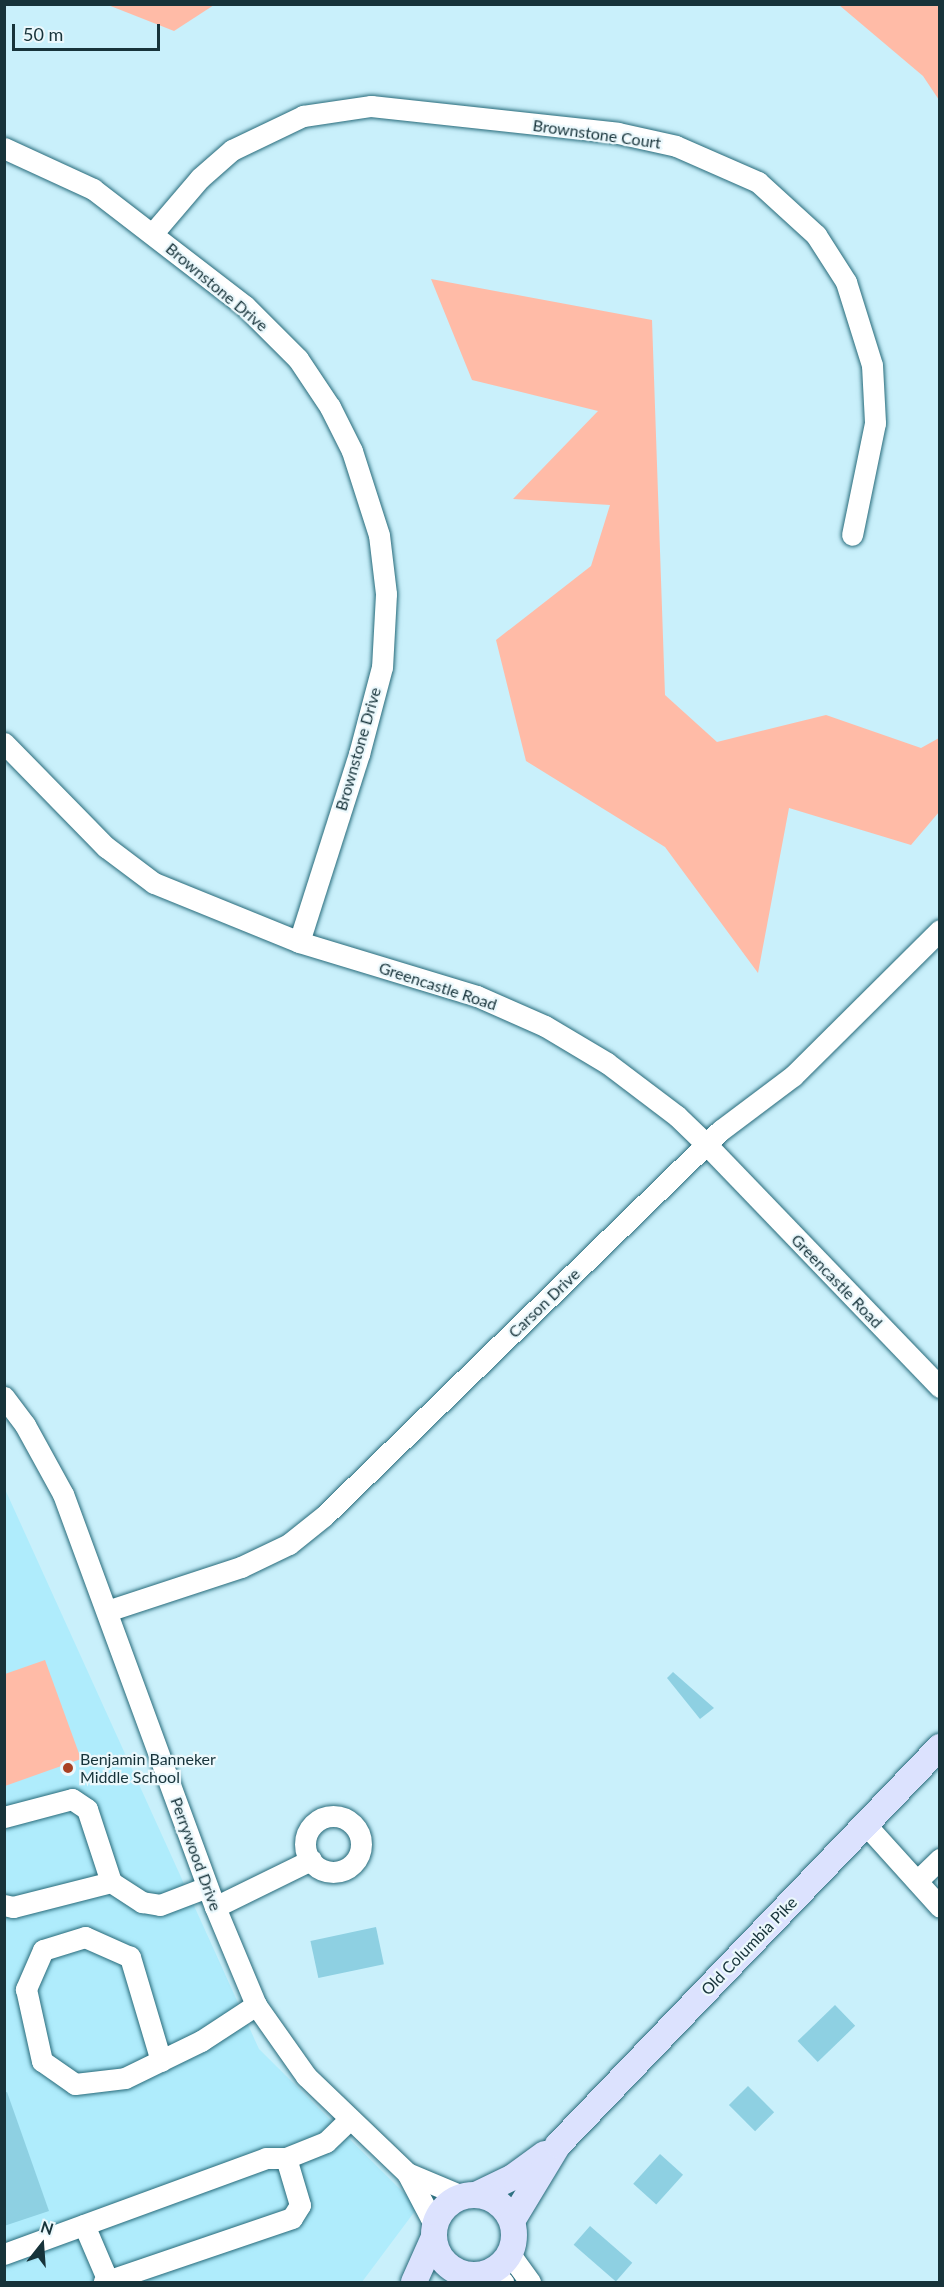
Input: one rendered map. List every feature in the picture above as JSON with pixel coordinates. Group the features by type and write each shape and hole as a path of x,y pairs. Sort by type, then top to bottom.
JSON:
{"main road":[{"name":"Old Columbia Pike","path":"469,2196 513,2177 558,2145 939,1747"},
{"name":"Old Columbia Pike","path":"512,2222 558,2145"},
{"path":"414,2283 434,2231 450,2203 469,2196 502,2206 512,2222 514,2235 509,2253 497,2269 494,2278 449,2278 439,2257 434,2231"}],"street":[{"name":"Brownstone Court","path":"153,233 200,178 232,150 303,116 371,106 618,133 676,146 758,183 816,235 846,282 872,365 875,423 852,535"},
{"name":"Brownstone Drive","path":"4,148 93,189 245,306 298,359 330,407 352,451 379,535 386,594 381,667 359,754 299,942"},
{"name":"Greencastle Road","path":"4,743 106,847 154,883 299,942 477,996 545,1026 607,1064 677,1116 707,1145 939,1387"},
{"name":"Carson Drive","path":"107,1611 241,1567 289,1544 324,1516 707,1145 793,1076 939,930"},
{"name":"Perrywood Drive","path":"4,1397 25,1425 63,1494 214,1907 256,2005 306,2076 348,2121 406,2173 469,2196"},
{"path":"4,1817 63,1799 79,1803 87,1809 111,1882 142,1902 160,1905 207,1887"},
{"path":"866,1825 939,1907"},
{"path":"916,1881 939,1859"},
{"path":"214,1907 311,1860"},
{"path":"4,1905 13,1906 111,1882"},
{"path":"161,2061 130,1957 85,1937 43,1950 26,1989 42,2061 75,2084 125,2078 161,2061 201,2042 256,2005"},
{"path":"4,2254 266,2158 286,2158 326,2142 348,2121"},
{"path":"84,2225 106,2282 292,2218 300,2205 286,2158"},
{"name":"Perrywood Drive","path":"406,2173 434,2231"},
{"path":"509,2253 530,2283"}],"shaded area":[{"path":"108,5 214,5 174,31"},
{"path":"839,5 939,5 939,100 923,76"},
{"path":"431,279 652,320 665,695 717,742 826,715 921,748 939,738 939,812 911,845 789,808 758,973 665,847 526,761 496,640 591,566 610,505 513,499 598,411 472,380"},
{"name":"Benjamin Banneker Middle School","path":"4,1487 259,2049 418,2207 362,2282 5,2282"},
{"path":"45,1660 81,1759 5,1786 5,1674"}],"building":[{"path":"673,1672 714,1708 700,1719 667,1678"},
{"path":"376,1927 384,1964 318,1978 310,1941"},
{"path":"835,2005 855,2026 818,2062 798,2041"},
{"path":"748,2086 774,2112 755,2131 729,2105"},
{"path":"7,2092 49,2211 4,2226 4,2093"},
{"path":"660,2154 683,2175 656,2204 633,2184"},
{"path":"590,2226 632,2263 616,2282 574,2245"}],"place":[{"name":"Benjamin Banneker Middle School","path":"68,1768"}]}
